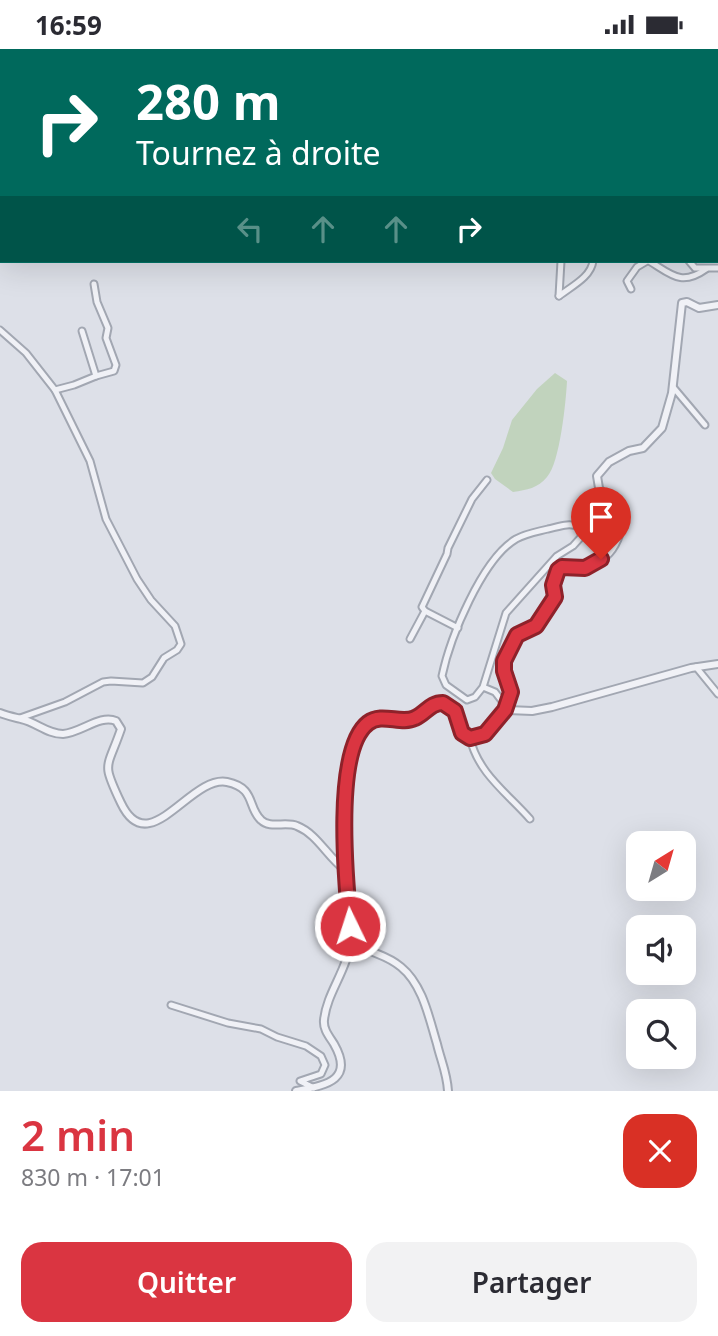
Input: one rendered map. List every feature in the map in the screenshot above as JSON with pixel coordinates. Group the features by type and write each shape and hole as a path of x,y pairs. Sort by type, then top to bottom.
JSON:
{"street":[{"path":"561,263 559,296 588,274 593,263"},
{"path":"631,289 627,281 637,267 644,263"},
{"path":"651,263 684,279 698,275 706,269"},
{"path":"691,263 695,268 718,268"},
{"path":"55,390 114,371 116,365 106,338 108,328 97,302 94,284"},
{"path":"470,738 485,734 505,708 511,692 504,671 504,661 517,635 536,626 555,597 553,585 558,570 562,567 585,568 613,550 619,540 622,523 598,488 597,476 609,462 629,451 643,448 662,428 673,387 682,303 687,302 699,308 718,305"},
{"path":"0,330 26,353 55,390 90,461 106,519 137,579 151,600 175,626 181,644 160,663 152,677 143,683 103,682 65,702 20,718 13,719 0,713"},
{"path":"82,331 96,376"},
{"path":"673,387 705,425"},
{"path":"458,628 422,607 471,499 487,480"},
{"path":"575,524 582,536 573,546 557,556 506,613 483,687 475,698 467,700 446,685 442,676 458,628 480,579 513,540 528,533 575,524"},
{"path":"410,639 425,611"},
{"path":"505,708 532,711 552,707 696,667 718,664"},
{"path":"696,667 718,694"},
{"path":"483,687 495,692 505,708"},
{"path":"296,1091 314,1088 336,1078 341,1066 341,1058 324,1022 331,993 347,960 350,945 344,869 344,807 353,750 357,738 369,722 377,718 415,718 430,706 443,703 455,711 462,733 470,738 473,751 485,773 530,819"},
{"path":"20,718 60,734 104,720 116,721 121,729 108,761 107,775 126,814 137,823 147,824 159,820 209,786 228,782 248,793 261,820 269,824 298,826 312,836 344,869"},
{"path":"350,926 360,946 395,963 415,983 445,1066 449,1091"},
{"path":"172,1005 228,1023 261,1029 306,1046 321,1056 325,1065 321,1074 300,1081 314,1088"}],"green space":[{"path":"555,373 567,381 562,431 552,470 540,484 513,492 491,473 512,420 537,389"}],"route":[{"path":"350,926 344,869 344,807 357,738 369,722 377,718 415,718 438,703 449,705 455,711 462,733 470,738 485,734 505,710 511,692 504,671 504,661 517,635 536,626 555,597 553,585 558,570 562,567 585,568 601,559"}]}
